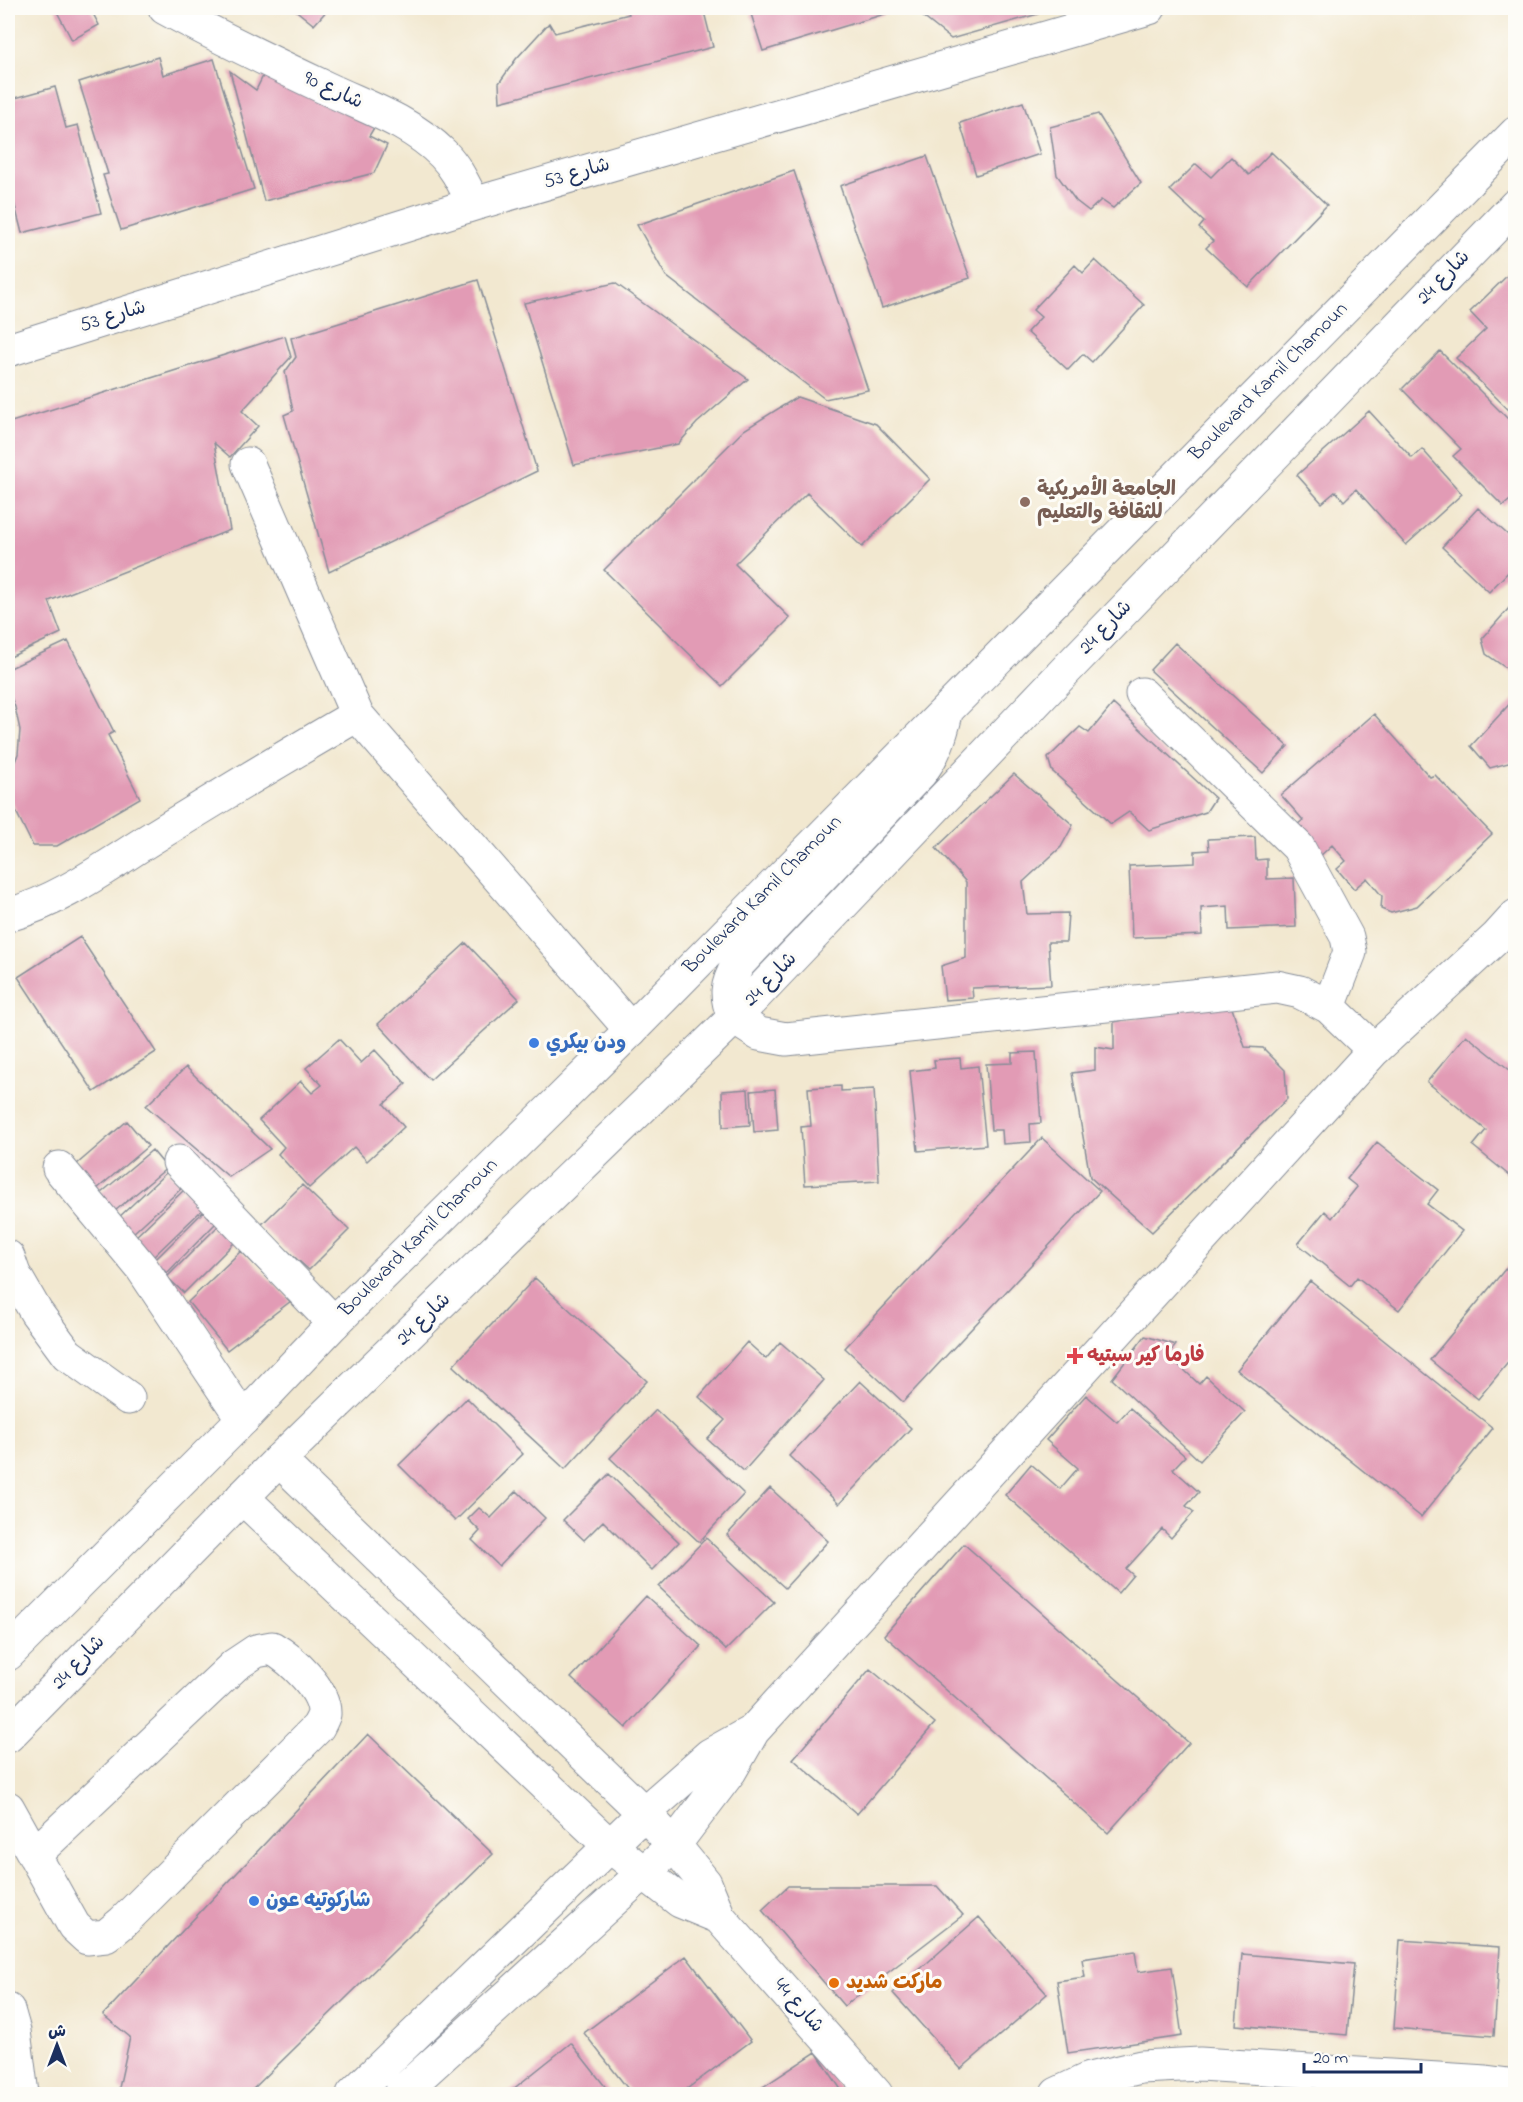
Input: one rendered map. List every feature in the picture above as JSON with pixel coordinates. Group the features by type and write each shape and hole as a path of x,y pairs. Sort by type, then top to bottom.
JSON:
{"street":[{"name":"شارع 90","path":"165,8 210,32 394,119 445,156 461,179 474,204"},
{"name":"شارع 53","path":"8,350 474,204 1105,14 1149,8"},
{"name":"Boulevard Kamil Chamoun","path":"8,1654 243,1419 334,1323 631,1029 1515,133"},
{"name":"شارع 24","path":"8,1736 279,1460 734,1018 1515,206"},
{"path":"248,464 357,716 631,1029"},
{"path":"1142,694 1298,847 1347,937 1350,952 1329,1007"},
{"path":"947,708 939,742 931,759 921,772 738,964 728,982 728,1002 734,1018 759,1034 786,1039 1277,987 1300,992 1329,1007 1374,1050"},
{"path":"8,915 25,910 68,890 271,765 357,716"},
{"path":"400,2094 674,1845 730,1771 753,1731 1374,1050 1509,930"},
{"path":"179,1162 334,1323"},
{"path":"59,1168 142,1268 243,1419"},
{"path":"10,1270 36,1312 67,1354 128,1398"},
{"path":"279,1460 644,1813 705,1883 719,1917"},
{"path":"242,1497 611,1847 680,1901 719,1917"},
{"path":"8,1808 34,1855 74,1926 87,1938 106,1936 123,1922 318,1727 324,1714 320,1695 286,1656 272,1648 256,1651 235,1665 34,1855"},
{"path":"353,2094 644,1813 710,1755 753,1731"},
{"name":"شارع 44","path":"719,1917 876,2094"},
{"path":"8,2010 14,2031 22,2094"},
{"path":"1057,2094 1089,2079 1140,2067 1200,2064 1486,2082 1515,2086"}],"building":[{"path":"55,8 90,8 99,25 72,40"},
{"path":"293,8 329,8 314,25"},
{"path":"627,8 703,8 713,47 500,102 499,83 516,59 549,23 555,33 629,14"},
{"path":"772,8 886,8 888,13 763,51 751,14"},
{"path":"912,8 1036,8 1038,14 951,39"},
{"path":"158,57 163,75 214,59 254,189 121,230 103,175 108,174 79,82"},
{"path":"230,71 256,90 264,74 375,126 369,136 387,145 374,173 264,201"},
{"path":"55,87 66,128 78,125 101,213 22,233 8,179 8,100"},
{"path":"1023,102 1040,154 976,175 960,123"},
{"path":"1098,114 1141,183 1113,208 1101,200 1089,211 1076,201 1057,175 1050,127"},
{"path":"1271,152 1327,205 1248,287 1206,248 1213,241 1199,228 1204,222 1170,190 1196,164 1211,177 1231,157 1249,175"},
{"path":"927,156 970,278 882,308 840,186"},
{"path":"794,171 868,390 825,399 666,276 637,225"},
{"path":"1095,260 1144,305 1092,362 1083,354 1068,370 1027,332 1041,317 1033,310 1075,265 1083,273"},
{"path":"1516,267 1516,417 1456,358 1486,329 1470,312"},
{"path":"478,280 537,471 329,572 284,415 293,411 285,372 296,357 291,338"},
{"path":"615,283 748,379 697,423 678,444 574,465 524,303"},
{"path":"285,336 291,357 242,411 258,426 230,457 214,443 230,530 49,601 61,633 8,658 8,423"},
{"path":"1440,351 1516,427 1516,495 1503,506 1453,456 1461,449 1402,389"},
{"path":"797,397 876,424 930,479 862,547 807,493 735,564 790,618 722,686 604,570 744,430"},
{"path":"1369,411 1412,458 1422,449 1462,494 1406,545 1356,489 1344,501 1336,491 1322,503 1297,475"},
{"path":"1478,508 1516,542 1516,564 1489,592 1442,547"},
{"path":"1516,600 1516,675 1486,654 1482,639"},
{"path":"68,641 114,732 108,735 140,798 57,846 33,846 8,795 8,779 18,754 20,730 15,707 8,690 8,669"},
{"path":"1175,643 1288,746 1263,773 1150,670"},
{"path":"1516,697 1516,761 1490,768 1471,746"},
{"path":"1113,704 1215,798 1206,812 1149,830 1129,812 1111,824 1052,771 1048,758 1080,727 1089,733"},
{"path":"1374,714 1430,777 1435,775 1492,834 1417,906 1391,913 1381,909 1382,896 1367,878 1354,889 1337,869 1346,861 1332,845 1318,858 1293,828 1303,820 1281,795"},
{"path":"1014,774 1073,825 1061,847 1023,882 1027,914 1068,913 1066,942 1048,942 1051,985 972,988 973,998 945,1000 941,966 966,958 966,882 936,848"},
{"path":"1255,837 1256,860 1267,859 1267,879 1294,878 1296,927 1229,930 1228,906 1201,908 1202,935 1132,938 1129,866 1195,863 1195,851 1209,850 1208,839"},
{"path":"80,937 156,1052 94,1092 18,977"},
{"path":"466,943 519,999 430,1080 378,1024"},
{"path":"1229,999 1245,1047 1263,1048 1285,1070 1287,1099 1152,1232 1090,1177 1072,1073 1095,1070 1095,1047 1114,1050 1114,1022"},
{"path":"1466,1035 1516,1075 1516,1181 1473,1146 1486,1130 1427,1082"},
{"path":"339,1039 361,1063 375,1050 406,1084 384,1104 404,1127 367,1161 354,1147 309,1188 278,1154 284,1147 259,1120 301,1081 312,1093 322,1085 306,1068"},
{"path":"1036,1052 1041,1123 1030,1124 1031,1142 1003,1144 1002,1130 991,1130 986,1064 1012,1063 1012,1053"},
{"path":"960,1058 961,1068 978,1066 986,1145 918,1151 910,1071 935,1068 934,1060"},
{"path":"186,1067 270,1149 229,1177 146,1106"},
{"path":"841,1086 841,1091 874,1089 879,1181 805,1185 801,1127 811,1126 808,1088"},
{"path":"748,1089 750,1125 723,1127 722,1091"},
{"path":"775,1089 778,1130 754,1132 751,1091"},
{"path":"127,1121 148,1146 91,1194 70,1170"},
{"path":"1042,1138 1100,1191 903,1402 845,1348"},
{"path":"1377,1142 1438,1190 1427,1204 1462,1231 1399,1310 1357,1277 1350,1286 1298,1244 1325,1211 1332,1218 1357,1187 1347,1179"},
{"path":"152,1150 167,1168 110,1215 95,1198"},
{"path":"168,1171 183,1187 131,1235 117,1219"},
{"path":"302,1185 349,1230 309,1270 260,1226"},
{"path":"185,1189 203,1209 152,1258 133,1239"},
{"path":"204,1211 216,1223 167,1273 154,1261"},
{"path":"218,1226 234,1243 184,1293 167,1277"},
{"path":"241,1251 291,1301 227,1350 188,1302"},
{"path":"1516,1256 1516,1353 1478,1399 1430,1360"},
{"path":"535,1278 647,1381 565,1469 453,1366"},
{"path":"1310,1281 1493,1428 1421,1517 1237,1370"},
{"path":"1145,1336 1176,1345 1168,1355 1199,1384 1206,1376 1245,1412 1200,1461 1112,1379"},
{"path":"747,1342 766,1359 780,1342 824,1380 744,1471 707,1439 725,1420 699,1397"},
{"path":"860,1381 911,1428 839,1504 789,1456"},
{"path":"1086,1395 1117,1422 1130,1408 1185,1456 1173,1469 1199,1492 1186,1506 1194,1512 1171,1538 1162,1529 1126,1569 1133,1575 1118,1593 1005,1495 1031,1464 1060,1489 1078,1468 1046,1440"},
{"path":"467,1398 523,1454 455,1521 399,1465"},
{"path":"656,1410 744,1494 699,1542 610,1458"},
{"path":"609,1474 679,1542 652,1570 603,1521 584,1540 563,1520"},
{"path":"770,1488 828,1541 785,1588 727,1535"},
{"path":"517,1491 545,1518 499,1566 472,1540 480,1531 468,1519 479,1508 491,1518"},
{"path":"706,1538 774,1602 726,1650 659,1587"},
{"path":"964,1544 1189,1743 1108,1833 884,1635"},
{"path":"646,1596 701,1646 626,1728 571,1678"},
{"path":"870,1669 935,1723 857,1814 793,1759"},
{"path":"368,1734 493,1854 248,2094 125,2094 119,2088 130,2037 103,2015"},
{"path":"788,1886 937,1886 963,1915 844,2006 762,1910"},
{"path":"979,1917 1047,1994 961,2069 893,1993"},
{"path":"1400,1940 1500,1947 1494,2036 1394,2028"},
{"path":"1135,1951 1138,1972 1172,1967 1182,2036 1068,2053 1057,1981 1085,1977 1082,1959"},
{"path":"1242,1954 1354,1964 1347,2035 1236,2025"},
{"path":"686,1956 751,2041 680,2094 632,2094 584,2033"},
{"path":"571,2043 611,2094 507,2094"},
{"path":"816,2052 844,2094 752,2094"},
{"path":"1347,2088 1385,2093 1385,2094 1346,2094"}],"place":[{"name":"الجامعة الأمريكية للثقافة والتعليم","path":"1025,502"},
{"name":"ودن بيكري","path":"534,1043"},
{"name":"فارما كير سبتيه","path":"1075,1356"},
{"name":"شاركوتيه عون","path":"254,1901"},
{"name":"ماركت شديد","path":"834,1983"}]}
